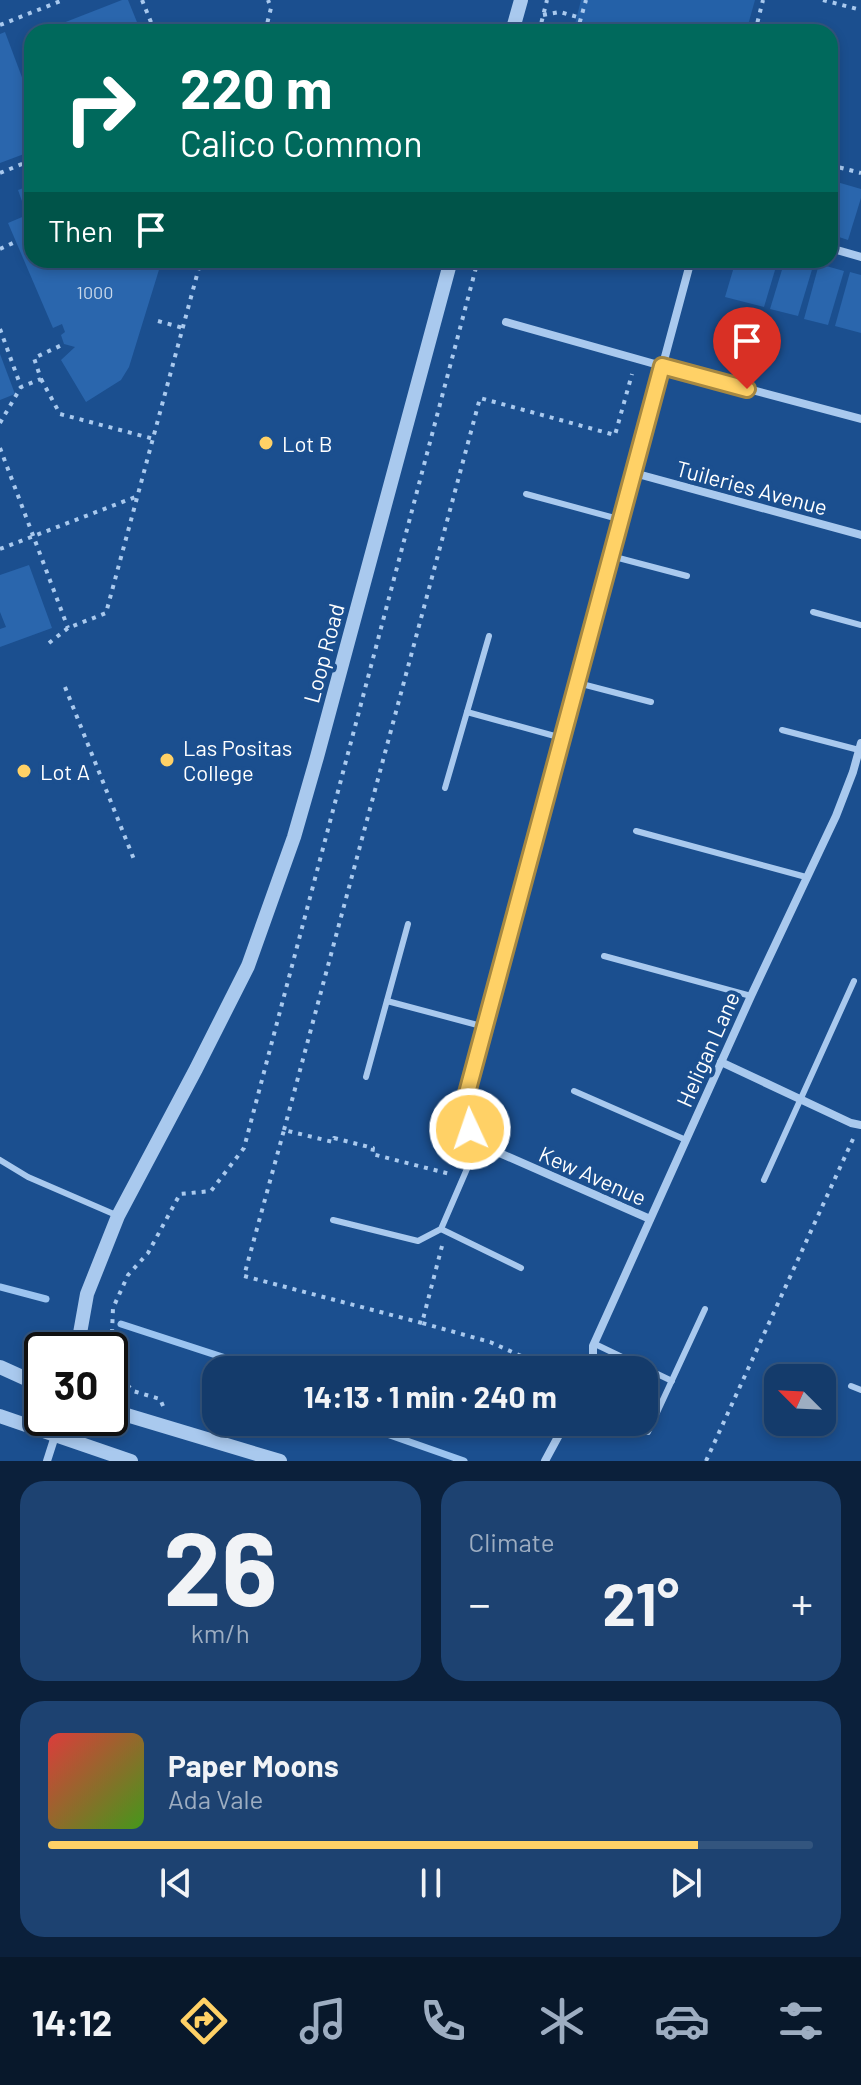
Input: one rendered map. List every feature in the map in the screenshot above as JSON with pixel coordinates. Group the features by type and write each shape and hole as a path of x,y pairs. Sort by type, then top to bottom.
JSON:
{"street":[{"path":"514,24 521,0"},
{"path":"838,250 861,257"},
{"name":"Loop Road","path":"80,1332 87,1294 118,1216 248,966 294,837 449,268"},
{"path":"479,1141 466,1117 467,1093 689,268"},
{"path":"506,322 861,419"},
{"name":"Tuileries Avenue","path":"634,473 861,535"},
{"name":"Heligan Lane","path":"594,1356 594,1345 650,1219 836,816 860,747"},
{"path":"721,1062 851,1123 860,1124"},
{"name":"Kew Avenue","path":"479,1141 495,1151 650,1219"},
{"path":"0,1367 24,1378"},
{"path":"128,1415 280,1461"},
{"path":"0,1416 24,1425"},
{"path":"47,1461 55,1436 131,1461"},
{"path":"545,1461 558,1436"}],"lane":[{"path":"526,494 622,520"},
{"path":"611,556 687,576"},
{"path":"813,612 861,625"},
{"path":"445,788 489,636"},
{"path":"578,683 651,702"},
{"path":"467,712 562,738"},
{"path":"782,730 860,747"},
{"path":"636,831 806,877"},
{"path":"366,1077 408,924"},
{"path":"604,956 751,996"},
{"path":"764,1180 854,981"},
{"path":"387,1001 485,1027"},
{"path":"574,1091 686,1140"},
{"path":"333,1220 418,1241 443,1231 479,1141"},
{"path":"0,1160 28,1177 118,1216"},
{"path":"443,1231 521,1268"},
{"path":"658,1411 705,1309"},
{"path":"594,1345 672,1381"},
{"path":"851,1386 861,1390"}],"path":[{"path":"0,25 63,0"},
{"path":"142,0 152,24"},
{"path":"267,24 271,8 268,0"},
{"path":"541,24 547,0"},
{"path":"579,24 586,0"},
{"path":"757,24 763,0"},
{"path":"823,0 861,10"},
{"path":"543,15 560,12 581,18"},
{"path":"0,173 24,163"},
{"path":"838,167 861,173"},
{"path":"0,249 15,242"},
{"path":"49,643 68,628 106,613 199,268"},
{"path":"158,321 183,328"},
{"path":"0,329 21,387"},
{"path":"64,344 34,358 41,379 60,414 154,439"},
{"path":"284,1130 480,398 615,435 636,358"},
{"path":"0,423 21,387 41,379"},
{"path":"0,448 68,628"},
{"path":"0,549 138,496"},
{"path":"65,687 135,862"},
{"path":"706,1461 860,1124"},
{"path":"443,1231 422,1323 490,1342 521,1356"}],"shaded area":[{"path":"581,0 755,0 748,24 575,24"}],"building":[{"path":"128,0 138,24 60,24"},
{"path":"5,32 24,83 24,154 0,163 0,34"},
{"path":"838,182 861,189 848,240 838,237"},
{"path":"24,188 24,207 18,190"},
{"path":"24,216 24,260 8,223"},
{"path":"27,268 160,268 129,367 121,380 86,402 61,360 75,347 64,344 62,324 53,328"},
{"path":"734,268 776,268 764,307 725,297"},
{"path":"783,268 812,268 798,316 770,309"},
{"path":"818,268 844,271 828,325 804,319"},
{"path":"850,272 861,275 861,333 835,326"},
{"path":"0,354 15,394 0,400"},
{"path":"29,565 52,628 0,647 0,629 6,627 0,612 0,575"}],"waterway":[{"path":"0,1287 46,1299"},
{"path":"121,1324 219,1356"},
{"path":"393,1436 464,1461"}],"place":[{"name":"Lot B","path":"266,443"},
{"name":"Las Positas College","path":"167,760"},
{"name":"Lot A","path":"24,771"}],"route":[{"path":"470,1129 466,1117 467,1093 662,366 747,389"}]}
